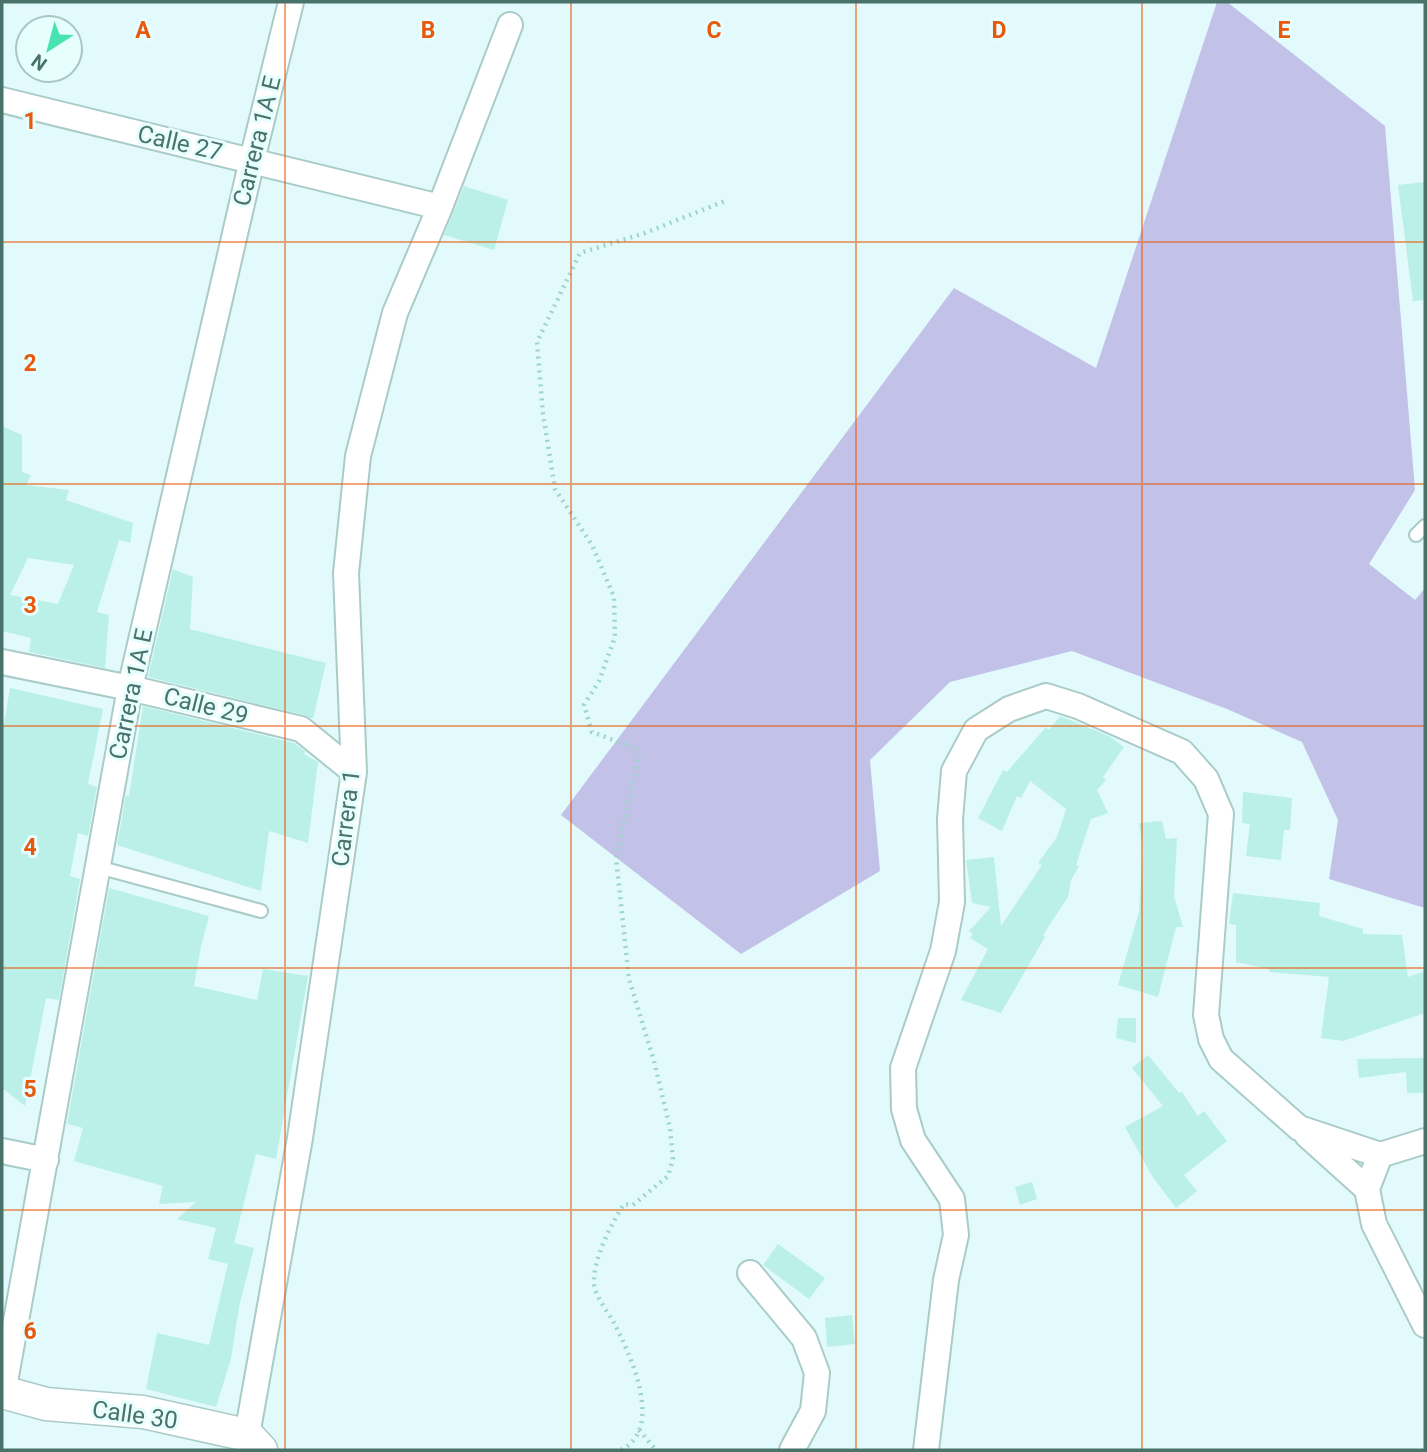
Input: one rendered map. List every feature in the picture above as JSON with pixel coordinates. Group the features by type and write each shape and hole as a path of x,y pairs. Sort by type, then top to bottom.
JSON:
{"street":[{"name":"Carrera 1A E","path":"2,1392 130,688 251,160 291,2"},
{"name":"Carrera 1","path":"254,1443 354,772 346,573 358,456 395,313 440,207 510,25"},
{"name":"Calle 27","path":"2,103 440,207"},
{"name":"Calle 29","path":"2,663 130,688 301,729 354,772"},
{"path":"926,1450 939,1328 956,1236 952,1199 913,1140 904,1109 904,1068 943,951 952,902 950,819 954,771 976,730 1009,709 1046,696 1089,711 1182,752 1206,779 1220,814 1206,1016 1211,1039 1221,1059 1367,1189"},
{"path":"1299,1128 1380,1155 1425,1141"},
{"path":"2,1151 46,1160"},
{"path":"1380,1155 1367,1189 1374,1223 1425,1325"},
{"path":"750,1273 804,1338 817,1373 813,1411 792,1450"},
{"name":"Calle 30","path":"2,1392 46,1404 143,1412 254,1443"}],"lane":[{"path":"98,867 261,911"}],"path":[{"path":"621,1450 630,1446 639,1430 644,1410 635,1369 594,1286 608,1231 624,1203 633,1205 668,1176 673,1159 670,1128 654,1060 629,979 616,859 640,750 592,732 584,705 599,681 615,637 614,597 592,545 555,489 543,414 537,342 580,253 645,233 725,201"},
{"path":"639,1430 656,1450"}],"shaded area":[{"path":"1217,2 1227,2 1385,126 1415,490 1369,564 1415,600 1425,588 1425,908 1329,879 1338,820 1302,742 1227,709 1072,651 950,682 870,760 880,871 741,954 561,815 954,288 1096,368"}],"building":[{"path":"1425,182 1425,300 1413,301 1398,185"},
{"path":"464,186 508,200 494,250 444,235"},
{"path":"2,426 22,435 22,472 31,475 26,485 69,490 66,500 133,523 130,543 119,540 97,612 109,615 105,668 29,652 31,638 2,631","holes":["28,558 74,565 58,604 10,595"]},
{"path":"173,569 193,577 190,629 326,663 313,719 148,677"},
{"path":"10,688 103,709 88,784 97,787 88,836 78,833 70,876 80,879 59,1000 46,998 25,1106 2,1088 2,735"},
{"path":"143,706 294,743 305,751 304,754 318,762 308,843 269,831 261,891 117,845 126,795 129,796"},
{"path":"1060,716 1109,736 1124,747 1103,777 1106,780 1097,790 1108,813 1091,819 1068,897 1043,935 1045,937 1001,1013 961,1000 988,949 970,938 973,934 969,931 991,907 972,903 966,860 994,857 1001,926 1042,865 1038,863 1057,837 1066,809 1030,781 1021,798 1017,796 1002,831 978,818 1003,770 1007,772 1046,727 1049,730"},
{"path":"1243,792 1292,798 1290,830 1284,830 1281,860 1246,856 1250,824 1242,823"},
{"path":"1162,821 1166,839 1177,838 1174,896 1183,927 1176,927 1158,997 1118,985 1139,912 1143,848 1139,823"},
{"path":"109,888 209,916 194,986 257,1000 263,969 308,976 276,1159 256,1154 234,1243 254,1248 239,1307 231,1359 216,1407 146,1389 157,1333 209,1345 228,1264 208,1259 216,1228 177,1219 196,1202 159,1204 163,1186 74,1161 83,1128 67,1124"},
{"path":"1233,893 1320,903 1319,916 1363,929 1363,934 1402,935 1408,977 1425,971 1425,1013 1343,1041 1321,1038 1329,977 1269,972 1269,969 1236,962 1236,925 1229,924"},
{"path":"1118,1018 1136,1018 1136,1043 1116,1038"},
{"path":"1148,1055 1179,1093 1182,1092 1198,1116 1204,1111 1227,1141 1184,1175 1197,1191 1176,1208 1152,1176 1125,1127 1163,1106 1132,1068"},
{"path":"1425,1058 1425,1093 1407,1093 1406,1072 1359,1078 1357,1059"},
{"path":"1032,1182 1037,1199 1020,1205 1015,1187"},
{"path":"778,1244 825,1278 809,1299 763,1265"},
{"path":"852,1315 855,1344 827,1347 825,1318"}]}
